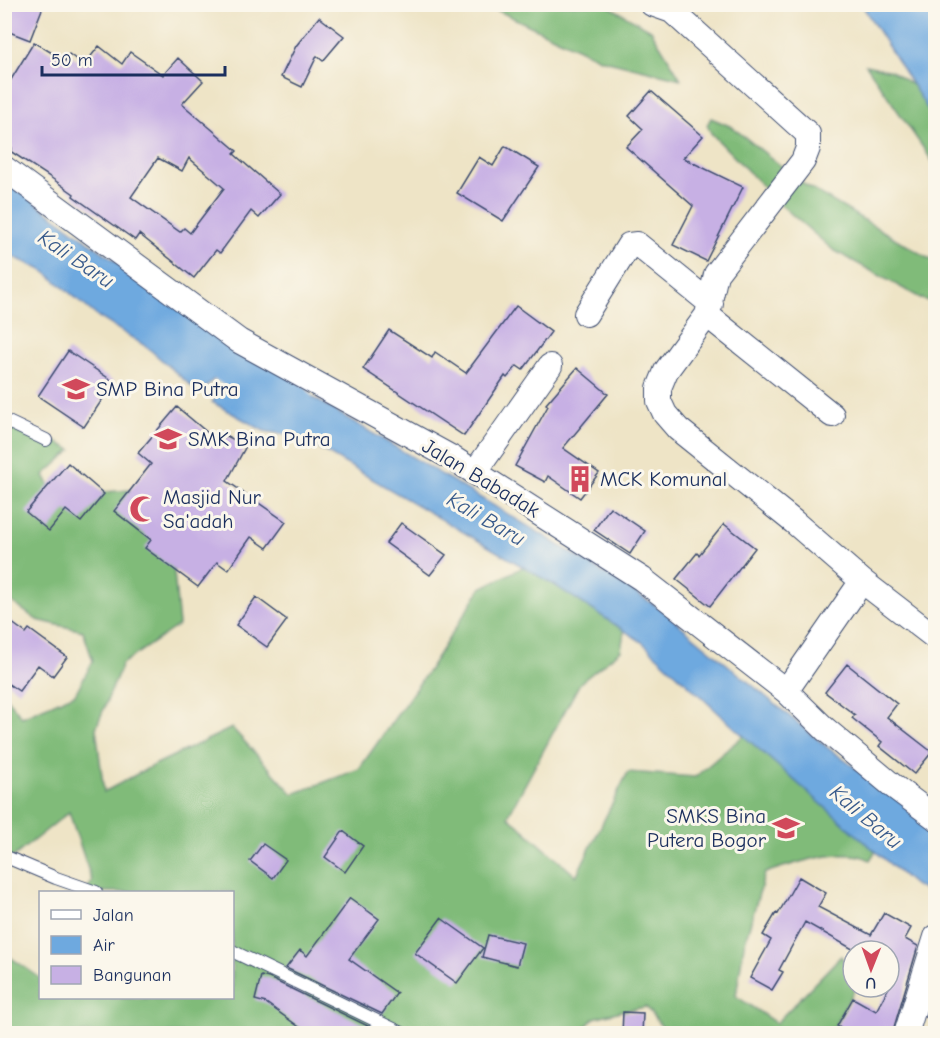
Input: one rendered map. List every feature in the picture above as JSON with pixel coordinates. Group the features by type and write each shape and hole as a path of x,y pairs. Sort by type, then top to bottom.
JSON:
{"street":[{"path":"652,4 672,11 808,134 803,161 717,274 709,310 666,371 659,388 659,401 665,414 678,429 795,522 862,581 936,638"},
{"name":"Jalan Babadak","path":"4,168 239,341 475,472 642,579 786,692 825,729 893,786 936,818"},
{"path":"586,315 629,246 637,244 643,247 709,310 832,415"},
{"path":"475,472 550,366"},
{"path":"786,692 862,581"},
{"path":"906,1034 936,937"}],"lane":[{"path":"4,420 46,440"},
{"path":"4,856 93,891"},
{"path":"234,952 404,1034"}],"green space":[{"path":"486,5 607,5 651,30 681,79 600,59"},
{"path":"866,65 892,71 926,95 935,108 935,165"},
{"path":"711,118 732,127 805,185 928,258 935,259 935,302 924,300 833,250 781,205 711,133 707,125"},
{"path":"5,417 72,450 44,475 55,496 130,490 172,551 179,625 122,664 96,728 104,792 232,728 293,794 359,769 428,671 481,588 531,563 627,614 621,650 580,683 508,816 576,876 628,772 695,777 750,730 879,846 870,860 859,856 832,856 803,861 765,873 744,945 736,996 776,1023 841,956 841,999 849,999 831,1033 667,1033 646,1007 594,1018 579,1034 5,1033 4,953 39,977 39,999 234,999 234,891 87,891 92,881 69,812 12,858 5,855 5,696 22,717 75,694 93,661 83,631 37,620 5,597"}],"water":[{"path":"862,5 935,5 935,121 927,108"},
{"path":"5,181 242,353 199,393 147,347 97,316 44,271 5,253"},
{"path":"250,360 541,534 658,607 828,748 935,826 935,895 914,885 737,730 642,642 556,586 300,437 264,431 212,402"}],"building":[{"path":"4,4 44,4 30,40 4,30"},
{"path":"319,17 344,36 323,61 317,56 302,87 281,77 296,46"},
{"path":"34,42 65,61 69,54 84,65 99,46 122,64 130,52 163,75 178,58 203,81 182,104 237,151 234,154 280,194 259,218 251,211 220,253 216,250 194,278 139,234 135,240 73,196 74,194 10,151 12,148 4,143 4,91","holes":["158,158 182,171 189,158 224,188 190,233 184,228 180,232 131,197"]},
{"path":"651,91 703,136 683,158 743,187 706,261 673,245 693,206 626,147 643,129 629,116"},
{"path":"505,146 539,167 503,221 457,193 479,157 493,166"},
{"path":"516,306 551,332 523,370 517,366 507,378 505,376 464,436 363,369 389,330 432,358 435,352 466,373"},
{"name":"SMP Bina Putra","path":"68,351 114,382 84,427 38,396"},
{"path":"577,368 608,394 563,448 599,473 580,498 548,476 545,482 515,466 548,406 546,404"},
{"path":"177,407 221,444 225,435 246,446 227,481 286,522 267,548 251,537 228,570 217,562 198,587 145,548 151,540 114,511 151,464 138,453"},
{"path":"68,463 104,494 81,522 66,510 49,531 26,512"},
{"path":"610,507 645,531 630,554 594,530"},
{"path":"401,523 446,555 430,575 386,543"},
{"path":"724,524 755,548 710,606 676,579"},
{"path":"256,597 287,620 267,647 236,625"},
{"path":"4,617 26,633 29,629 67,657 53,676 38,665 19,691 4,681"},
{"path":"847,664 897,704 887,717 932,752 914,774 879,746 882,742 852,718 855,715 825,692"},
{"path":"343,831 363,846 345,872 325,857"},
{"path":"263,844 286,860 273,878 250,861"},
{"path":"799,877 826,893 818,907 871,935 884,913 911,928 905,939 918,946 892,1034 850,1034 837,1026 852,999 876,1011 882,999 901,999 901,939 841,939 841,942 805,922 779,970 783,972 772,990 750,978 771,940 763,935 776,913 778,914"},
{"path":"350,898 379,919 349,959 397,993 382,1014 286,968 300,950 307,956"},
{"path":"441,918 483,948 457,983 415,953"},
{"path":"488,935 523,943 517,966 482,957"},
{"path":"261,976 372,1028 367,1034 309,1034 266,1003 255,1000"},
{"path":"936,990 936,1022 926,1017"},
{"path":"623,1012 643,1013 642,1034 622,1034"}],"waterway":[{"name":"Kali Baru","path":"182,331 291,404"}],"place":[{"name":"SMP Bina Putra","path":"76,389"},
{"name":"SMK Bina Putra","path":"168,439"},
{"name":"MCK Komunal","path":"580,479"},
{"name":"Masjid Nur Sa'adah","path":"143,509"},
{"name":"SMKS Bina Putera Bogor","path":"786,828"}]}
